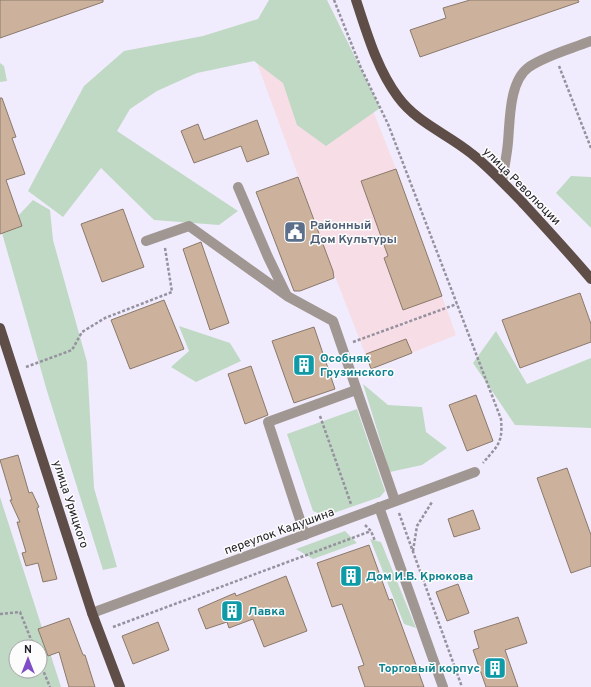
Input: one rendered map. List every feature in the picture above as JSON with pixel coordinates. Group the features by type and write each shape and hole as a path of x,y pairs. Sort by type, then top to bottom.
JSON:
{"main road":[{"name":"улица Революции","path":"356,0 370,42 385,77 408,109 427,124 448,136 473,154 502,181 565,248 591,279"},
{"name":"улица Урицкого","path":"0,328 92,613 120,687"}],"street":[{"path":"502,181 508,143 512,101 519,78 528,68 554,55 591,41"},
{"path":"238,187 268,258 287,296"},
{"path":"146,241 189,226 287,296 333,321 395,501"},
{"path":"304,535 268,422 356,390"},
{"name":"переулок Кадушина","path":"92,613 475,472"},
{"path":"379,508 443,687"}],"path":[{"path":"334,0 361,68 388,124 501,418 502,434 498,445 475,472"},
{"path":"554,55 591,148"},
{"path":"25,367 72,350 82,332 105,318 172,292 163,235"},
{"path":"342,346 457,304"},
{"path":"316,404 355,516"},
{"path":"413,551 417,526 444,484"},
{"path":"395,501 462,687"},
{"path":"113,627 371,531"},
{"path":"0,614 20,612 31,639"}],"shaded area":[{"path":"342,32 396,169 456,335 371,369 333,271 256,60"}],"green space":[{"path":"269,0 327,0 380,108 326,146 297,125 283,83 254,61 197,73 157,91 130,109 117,131 238,211 219,225 154,220 101,168 63,217 28,191 84,86 124,51 203,36 258,19"},
{"path":"0,63 4,66 7,81 0,82"},
{"path":"571,176 591,177 591,228 556,193"},
{"path":"33,200 50,210 53,240 87,362 94,488 117,567 103,570 47,391 2,233"},
{"path":"179,326 230,343 241,361 196,382 171,367 189,351"},
{"path":"496,331 527,384 591,358 591,428 515,425 473,363"},
{"path":"363,384 388,405 422,407 426,432 447,448 422,465 390,472"},
{"path":"357,409 385,491 380,497 325,516 313,511 287,434"},
{"path":"0,497 46,639 8,639 8,679 48,679 48,647 61,687 0,687"},
{"path":"345,531 357,543 313,559 296,549"},
{"path":"370,539 381,542 416,628 404,624"}],"building":[{"path":"0,0 103,0 103,2 0,38"},
{"path":"470,0 578,0 579,2 420,57 410,30 446,18 443,8"},
{"path":"0,98 2,98 16,137 12,138 25,174 6,180 22,226 0,234"},
{"path":"257,120 269,154 247,162 241,146 194,163 181,131 198,124 204,140"},
{"path":"396,169 442,296 403,310 384,258 388,256 361,181"},
{"name":"Районный Дом Культуры","path":"298,177 333,271 334,278 300,291 294,291 256,192"},
{"path":"123,209 144,267 102,282 81,224"},
{"path":"201,242 229,323 210,330 183,249"},
{"path":"580,293 591,324 591,342 520,368 502,320"},
{"path":"164,300 184,349 130,369 111,320"},
{"name":"Особняк Грузинского","path":"314,327 335,389 294,403 272,341"},
{"path":"406,339 412,353 371,369 366,354"},
{"path":"251,366 268,415 245,424 228,374"},
{"path":"476,395 493,441 467,451 449,405"},
{"path":"18,455 29,493 32,492 39,507 37,508 57,579 43,582 38,563 26,566 22,553 26,552 17,522 20,522 10,500 12,500 0,460"},
{"path":"567,468 591,535 591,566 571,573 537,478"},
{"path":"473,510 480,529 454,537 448,519"},
{"path":"369,545 389,600 392,599 424,687 365,687 358,667 364,665 342,604 332,607 317,563"},
{"path":"286,576 307,631 264,647 253,619 229,628 227,622 206,629 198,609 235,593 236,596"},
{"path":"458,584 469,613 447,621 436,592"},
{"name":"Торговый корпус","path":"518,617 527,643 505,650 518,687 486,687 473,650 479,648 474,631"},
{"path":"69,618 83,655 85,655 95,687 69,687 59,652 48,656 48,639 42,639 38,629"},
{"path":"158,622 169,650 133,664 122,636"}],"place":[{"name":"Районный Дом Культуры","path":"295,232"},
{"name":"Особняк Грузинского","path":"304,365"},
{"name":"Дом И.В. Крюкова","path":"351,576"},
{"name":"Лавка","path":"232,611"},
{"name":"Торговый корпус","path":"495,668"}]}
